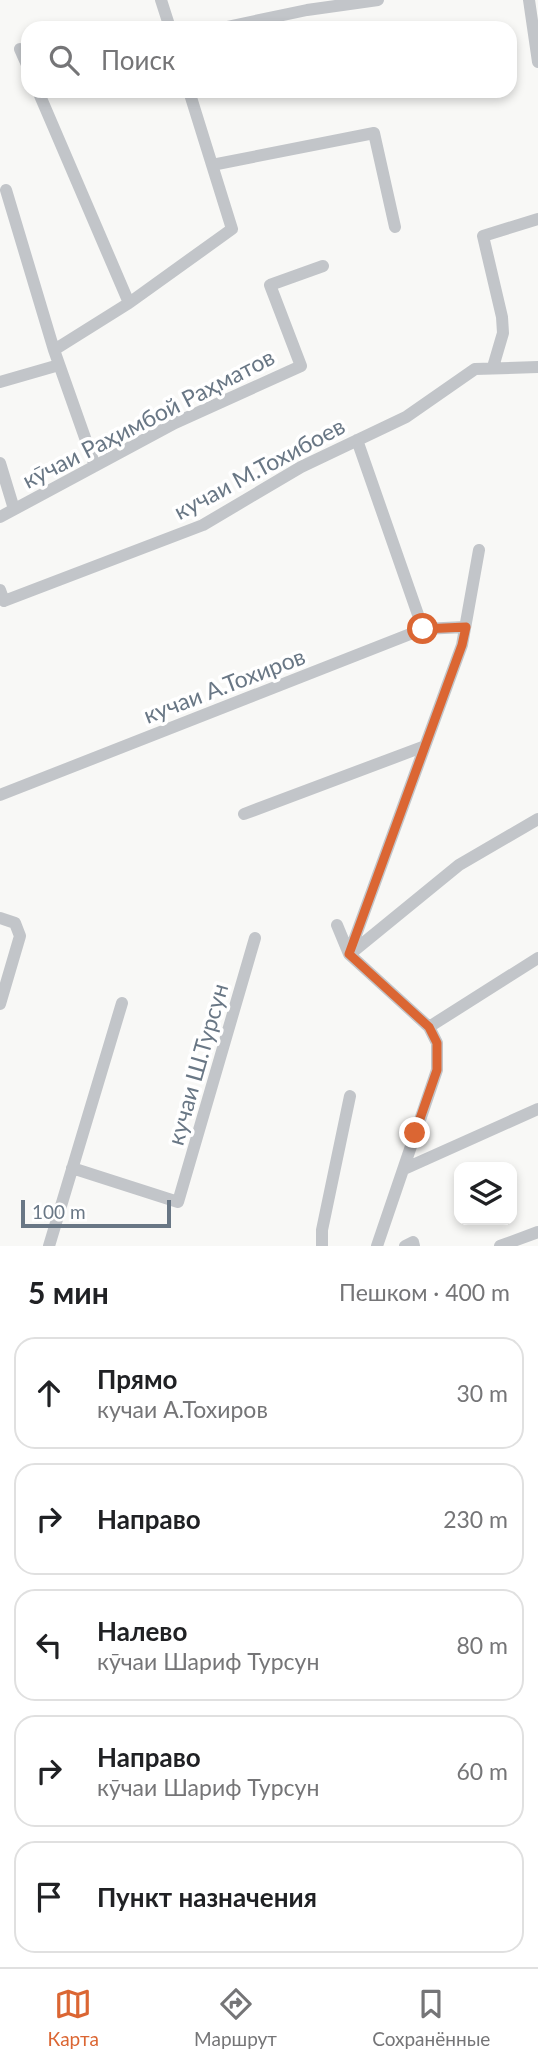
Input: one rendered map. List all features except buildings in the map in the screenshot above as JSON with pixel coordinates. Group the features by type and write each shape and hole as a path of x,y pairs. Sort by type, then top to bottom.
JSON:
{"street":[{"path":"161,0 168,21"},
{"path":"255,21 378,0"},
{"path":"529,0 538,62"},
{"path":"41,98 129,303"},
{"path":"54,350 129,303 232,229 191,98"},
{"path":"212,165 374,133 395,227"},
{"path":"6,190 54,350 95,467"},
{"path":"494,368 503,333 502,317 483,236 538,219"},
{"name":"кӯчаи Раҳимбой Раҳматов","path":"0,517 175,423 301,366 270,285 323,266"},
{"path":"0,382 59,365"},
{"name":"кучаи М.Тохибоев","path":"0,590 4,601 203,525 301,467 406,417 475,369 538,367"},
{"path":"357,440 423,629"},
{"path":"0,463 14,509"},
{"path":"349,954 462,645 479,550"},
{"name":"кучаи А.Тохиров","path":"0,795 423,629 466,627"},
{"path":"244,814 425,746"},
{"path":"349,954 459,865 538,819"},
{"path":"0,918 15,923 20,936 0,1004"},
{"path":"337,925 349,954 429,1027 437,1043 437,1070 377,1246"},
{"name":"кучаи Ш.Турсун","path":"72,1168 178,1202 255,938"},
{"path":"429,1027 538,958"},
{"path":"49,1246 122,1003"},
{"path":"322,1246 322,1230 350,1096"},
{"path":"404,1169 538,1109"},
{"path":"500,1246 538,1231"},
{"path":"405,1246 413,1242 414,1246"}],"route":[{"path":"415,1133 437,1070 437,1043 429,1027 349,954 462,645 466,627 423,629"}]}
